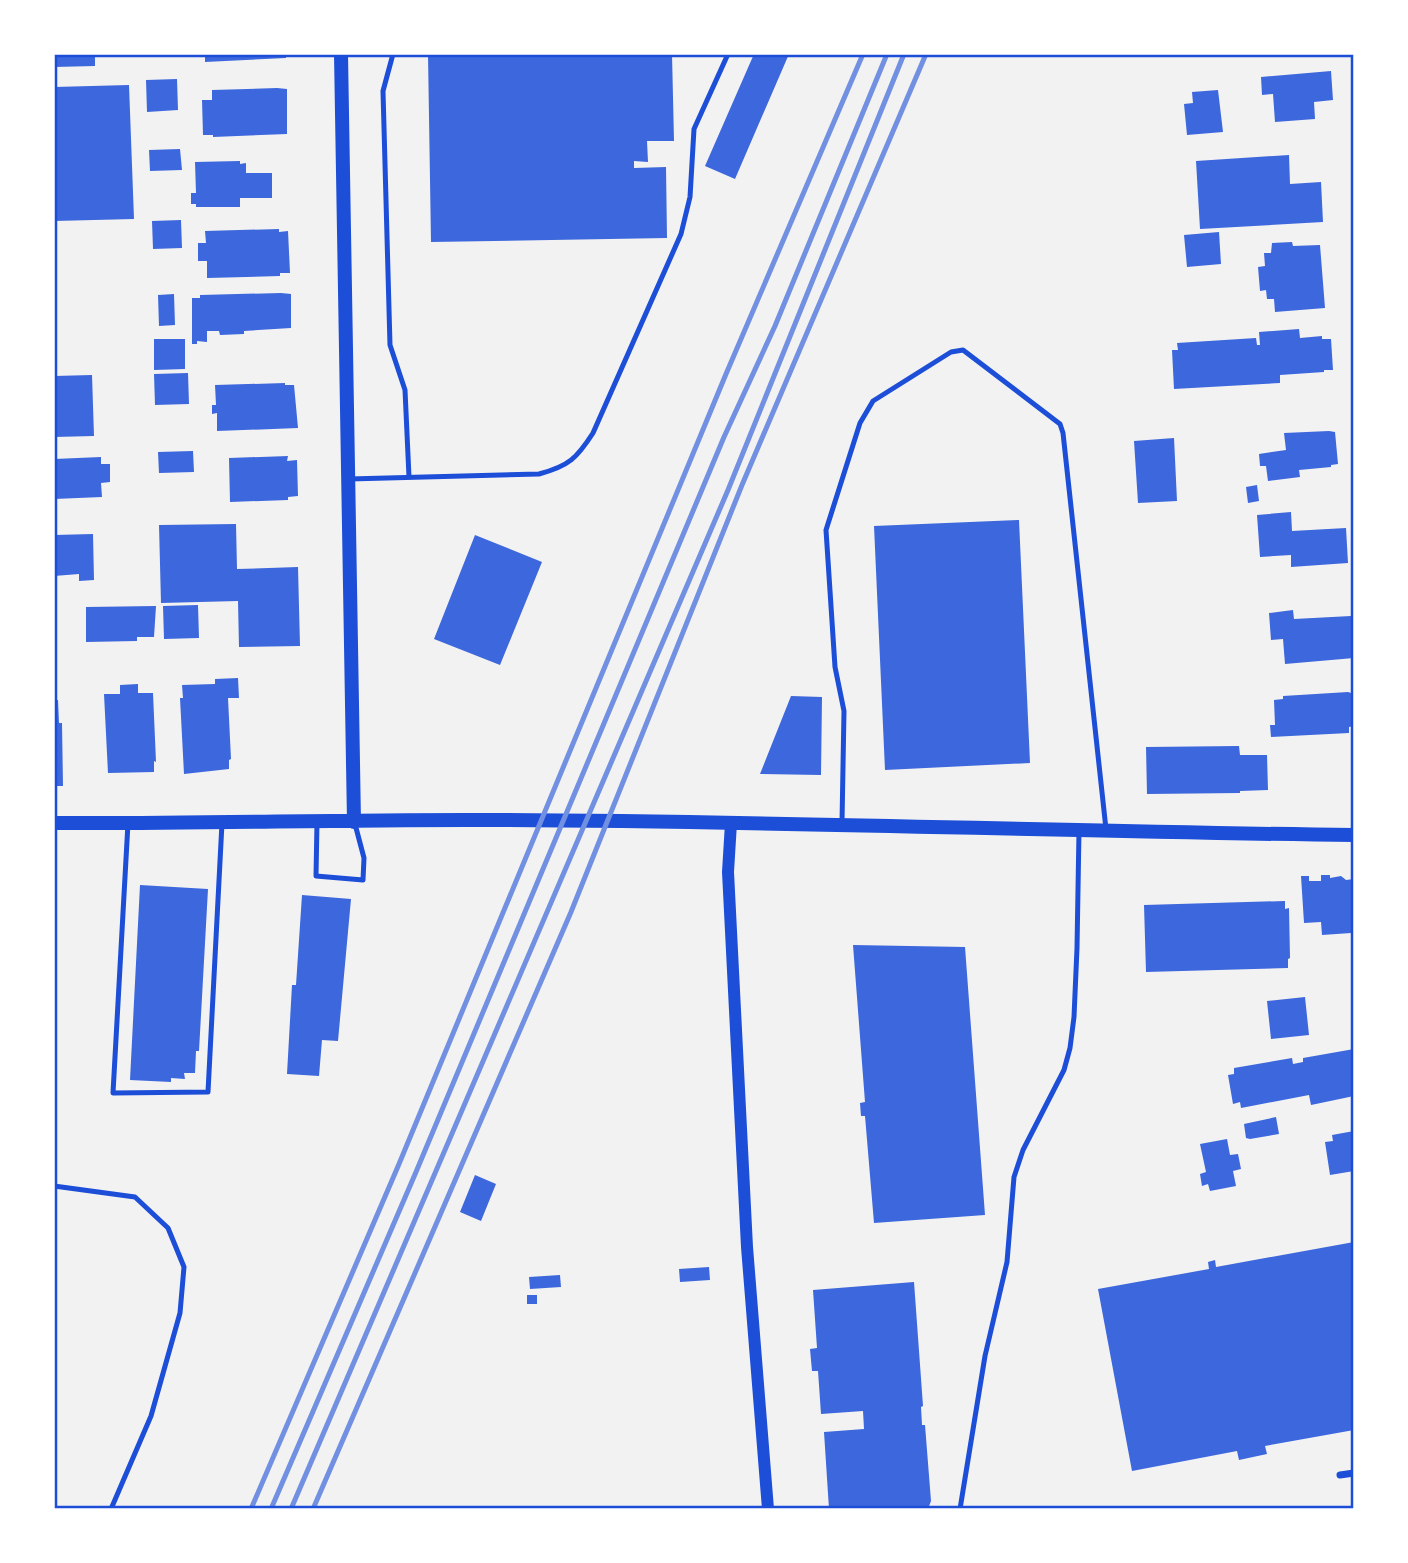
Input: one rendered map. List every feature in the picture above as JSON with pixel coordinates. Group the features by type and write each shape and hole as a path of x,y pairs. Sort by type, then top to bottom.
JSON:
{"main road":[{"path":"341,54 354,822"},
{"path":"54,823 495,820 1354,835"}],"street":[{"path":"732,823 728,872 746,1220 768,1509"},
{"path":"1340,1475 1354,1473"}],"lane":[{"path":"393,54 383,91 390,345 405,390 409,477"},
{"path":"349,479 539,474 561,468 579,456 593,433 681,234 690,197 694,129 728,54"},
{"path":"842,824 844,712 835,667 826,530 860,424 873,401 951,352 963,350 1060,424 1063,433 1107,832"},
{"path":"317,822 316,877 363,880 364,858 354,822"},
{"path":"128,824 113,1093 208,1092 222,823"},
{"path":"960,1509 985,1356 1007,1262 1014,1177 1023,1150 1064,1070 1070,1048 1077,948 1079,831"},
{"path":"54,1185 135,1197 168,1228 184,1267 180,1313 151,1416 111,1509"}],"building":[{"path":"54,54 95,54 95,66 54,67"},
{"path":"205,54 286,54 286,58 205,62"},
{"path":"428,54 672,54 674,141 647,141 648,162 634,161 634,168 666,167 667,238 431,242"},
{"path":"754,54 789,54 735,179 705,166"},
{"path":"1331,71 1333,100 1314,102 1315,119 1275,122 1273,94 1262,95 1261,77"},
{"path":"177,79 178,110 147,112 146,80"},
{"path":"129,85 134,219 54,221 54,87"},
{"path":"287,89 287,134 213,137 203,135 202,100 212,100 212,90"},
{"path":"1218,90 1223,132 1187,135 1184,104 1193,103 1192,92"},
{"path":"180,149 182,170 150,171 149,150"},
{"path":"1289,155 1290,184 1321,182 1323,222 1200,229 1196,161"},
{"path":"240,161 240,164 246,163 246,173 272,173 272,198 240,198 240,207 196,207 196,204 191,204 191,193 196,193 195,162"},
{"path":"181,220 182,248 153,249 152,221"},
{"path":"279,229 279,232 288,231 290,273 280,273 280,276 207,278 207,261 198,261 198,243 206,243 205,231"},
{"path":"1219,232 1221,264 1187,267 1184,235"},
{"path":"1292,242 1293,246 1320,245 1325,308 1275,312 1274,299 1267,299 1266,290 1260,291 1258,267 1265,266 1264,253 1271,253 1272,243"},
{"path":"174,294 175,325 159,326 158,295"},
{"path":"291,294 291,328 220,335 219,331 207,331 207,342 197,341 197,344 192,344 192,298 200,298 200,295"},
{"path":"1299,329 1300,338 1322,336 1322,339 1331,339 1333,370 1280,375 1280,383 1174,389 1172,350 1178,350 1177,343 1256,338 1257,345 1260,345 1259,332"},
{"path":"154,339 185,339 185,369 154,370"},
{"path":"188,373 189,404 155,405 154,374"},
{"path":"92,375 94,436 54,437 54,376"},
{"path":"215,385 294,385 298,428 217,431 217,413 212,414 212,405 216,405"},
{"path":"1335,432 1338,464 1299,470 1300,477 1268,481 1266,466 1260,466 1259,454 1286,450 1284,433"},
{"path":"1174,438 1177,501 1138,503 1134,441"},
{"path":"193,451 194,472 159,473 158,452"},
{"path":"288,456 287,461 297,460 298,496 288,497 288,500 230,502 229,458"},
{"path":"101,457 101,464 110,464 110,482 101,483 102,497 54,499 54,459"},
{"path":"1257,485 1259,501 1248,503 1246,487"},
{"path":"1291,512 1292,531 1346,528 1348,563 1291,567 1291,555 1260,557 1257,515"},
{"path":"1019,520 1030,763 885,770 874,526"},
{"path":"236,524 237,569 298,567 300,646 239,647 238,601 161,603 159,525"},
{"path":"93,534 94,580 79,581 79,574 54,576 54,535"},
{"path":"475,535 542,562 500,665 434,639"},
{"path":"198,605 199,638 164,639 163,606"},
{"path":"156,606 154,637 137,637 137,641 86,642 86,607"},
{"path":"1293,610 1294,619 1351,616 1354,658 1285,664 1283,639 1271,640 1269,613"},
{"path":"238,678 239,698 228,698 231,759 229,769 184,774 180,698 183,698 182,685 215,684 215,679"},
{"path":"138,684 138,693 153,693 156,762 154,761 154,772 108,773 104,694 120,694 120,685"},
{"path":"1348,692 1354,694 1354,726 1349,727 1349,733 1271,737 1270,725 1275,725 1274,700 1283,699 1283,696"},
{"path":"791,696 822,697 821,775 760,774"},
{"path":"54,700 58,700 59,723 62,723 63,786 54,786"},
{"path":"1239,746 1240,755 1267,755 1268,790 1147,794 1146,747"},
{"path":"1321,875 1354,879 1354,943 1351,933 1322,935 1321,922 1304,923 1301,876 1309,876 1309,881 1321,881"},
{"path":"140,885 208,889 199,1051 196,1051 195,1073 184,1073 185,1079 171,1078 171,1082 130,1080"},
{"path":"302,895 351,899 338,1041 322,1040 319,1076 287,1074 292,985 296,985"},
{"path":"1285,901 1285,909 1289,908 1288,968 1146,972 1144,905"},
{"path":"853,945 965,947 985,1215 874,1223 865,1116 861,1116 860,1103 865,1102"},
{"path":"1305,997 1309,1035 1271,1039 1267,1001"},
{"path":"1354,1049 1354,1096 1311,1105 1309,1095 1241,1108 1240,1102 1233,1104 1228,1075 1234,1074 1234,1068 1292,1058 1293,1064 1303,1062 1303,1058"},
{"path":"1276,1117 1279,1134 1246,1138 1244,1124"},
{"path":"1354,1131 1354,1171 1330,1175 1325,1142 1333,1141 1332,1135"},
{"path":"1227,1139 1230,1155 1238,1154 1241,1169 1233,1171 1236,1186 1210,1191 1208,1184 1202,1186 1200,1174 1206,1172 1200,1144"},
{"path":"475,1175 496,1184 481,1221 460,1212"},
{"path":"1354,1242 1354,1430 1265,1446 1267,1454 1239,1460 1237,1451 1132,1471 1098,1289 1209,1269 1208,1262 1215,1260 1216,1267"},
{"path":"709,1267 710,1280 680,1282 679,1269"},
{"path":"560,1275 561,1287 530,1289 529,1277"},
{"path":"914,1282 922,1425 925,1425 931,1501 928,1509 829,1509 824,1432 864,1429 863,1411 821,1414 818,1371 812,1371 810,1349 817,1348 813,1290"},
{"path":"527,1295 537,1295 537,1304 527,1304"}],"railway":[{"path":"251,1509 399,1164 726,374 863,54"},
{"path":"271,1509 416,1172 724,437 775,326 887,54"},
{"path":"291,1509 728,490 904,54"},
{"path":"313,1509 571,912 742,485 926,54"}]}
